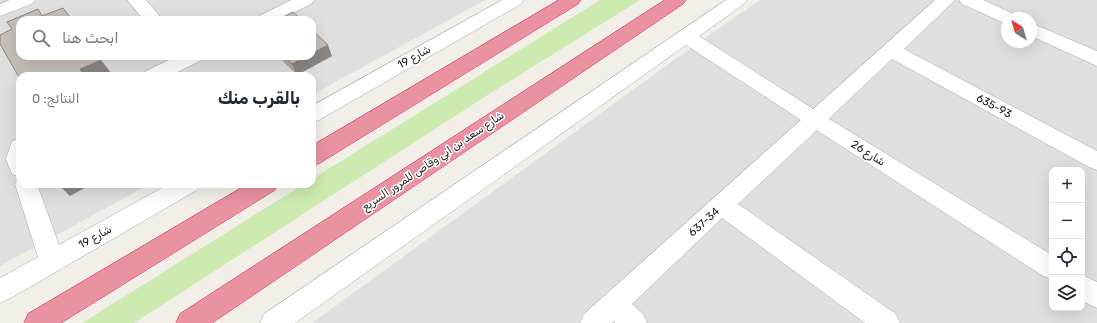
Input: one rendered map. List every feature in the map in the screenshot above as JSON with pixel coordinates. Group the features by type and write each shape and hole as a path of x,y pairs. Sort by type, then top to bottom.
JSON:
{"highway":[{"path":"316,155 572,0"},
{"name":"شارع سعد بن ابي وقاص للمرور السريع","path":"189,323 677,0"},
{"path":"37,323 260,188"}],"street":[{"path":"0,10 26,0"},
{"path":"136,0 150,16"},
{"path":"273,16 305,0"},
{"name":"شارع 19","path":"316,113 515,0"},
{"path":"273,323 738,0"},
{"name":"637-34","path":"593,323 814,119 946,0"},
{"path":"968,0 1001,15"},
{"path":"1037,32 1097,59"},
{"name":"شارع 26","path":"686,36 814,119 1049,266"},
{"name":"635-93","path":"891,50 1097,161"},
{"path":"161,72 183,60"},
{"path":"27,188 52,262"},
{"name":"شارع 19","path":"0,291 182,188"},
{"path":"722,205 887,323"},
{"path":"1085,289 1097,296"},
{"path":"614,304 634,323"}],"shaded area":[{"path":"0,0 485,0 316,93 316,72 16,72 16,188 143,188 0,266"},
{"path":"760,0 1097,0 1097,323 312,323 692,47"}],"green space":[{"path":"600,0 640,0 497,89 134,323 82,323 298,188 316,188 316,177"}],"building":[{"path":"63,8 69,16 42,16"},
{"path":"38,9 42,16 21,16"},
{"path":"293,12 298,16 285,16"},
{"path":"16,18 16,60 101,60 80,69 82,72 16,72 0,44 0,35 12,29 7,22"},
{"path":"316,34 328,45 316,51"},
{"path":"288,60 300,60 292,64"}]}
